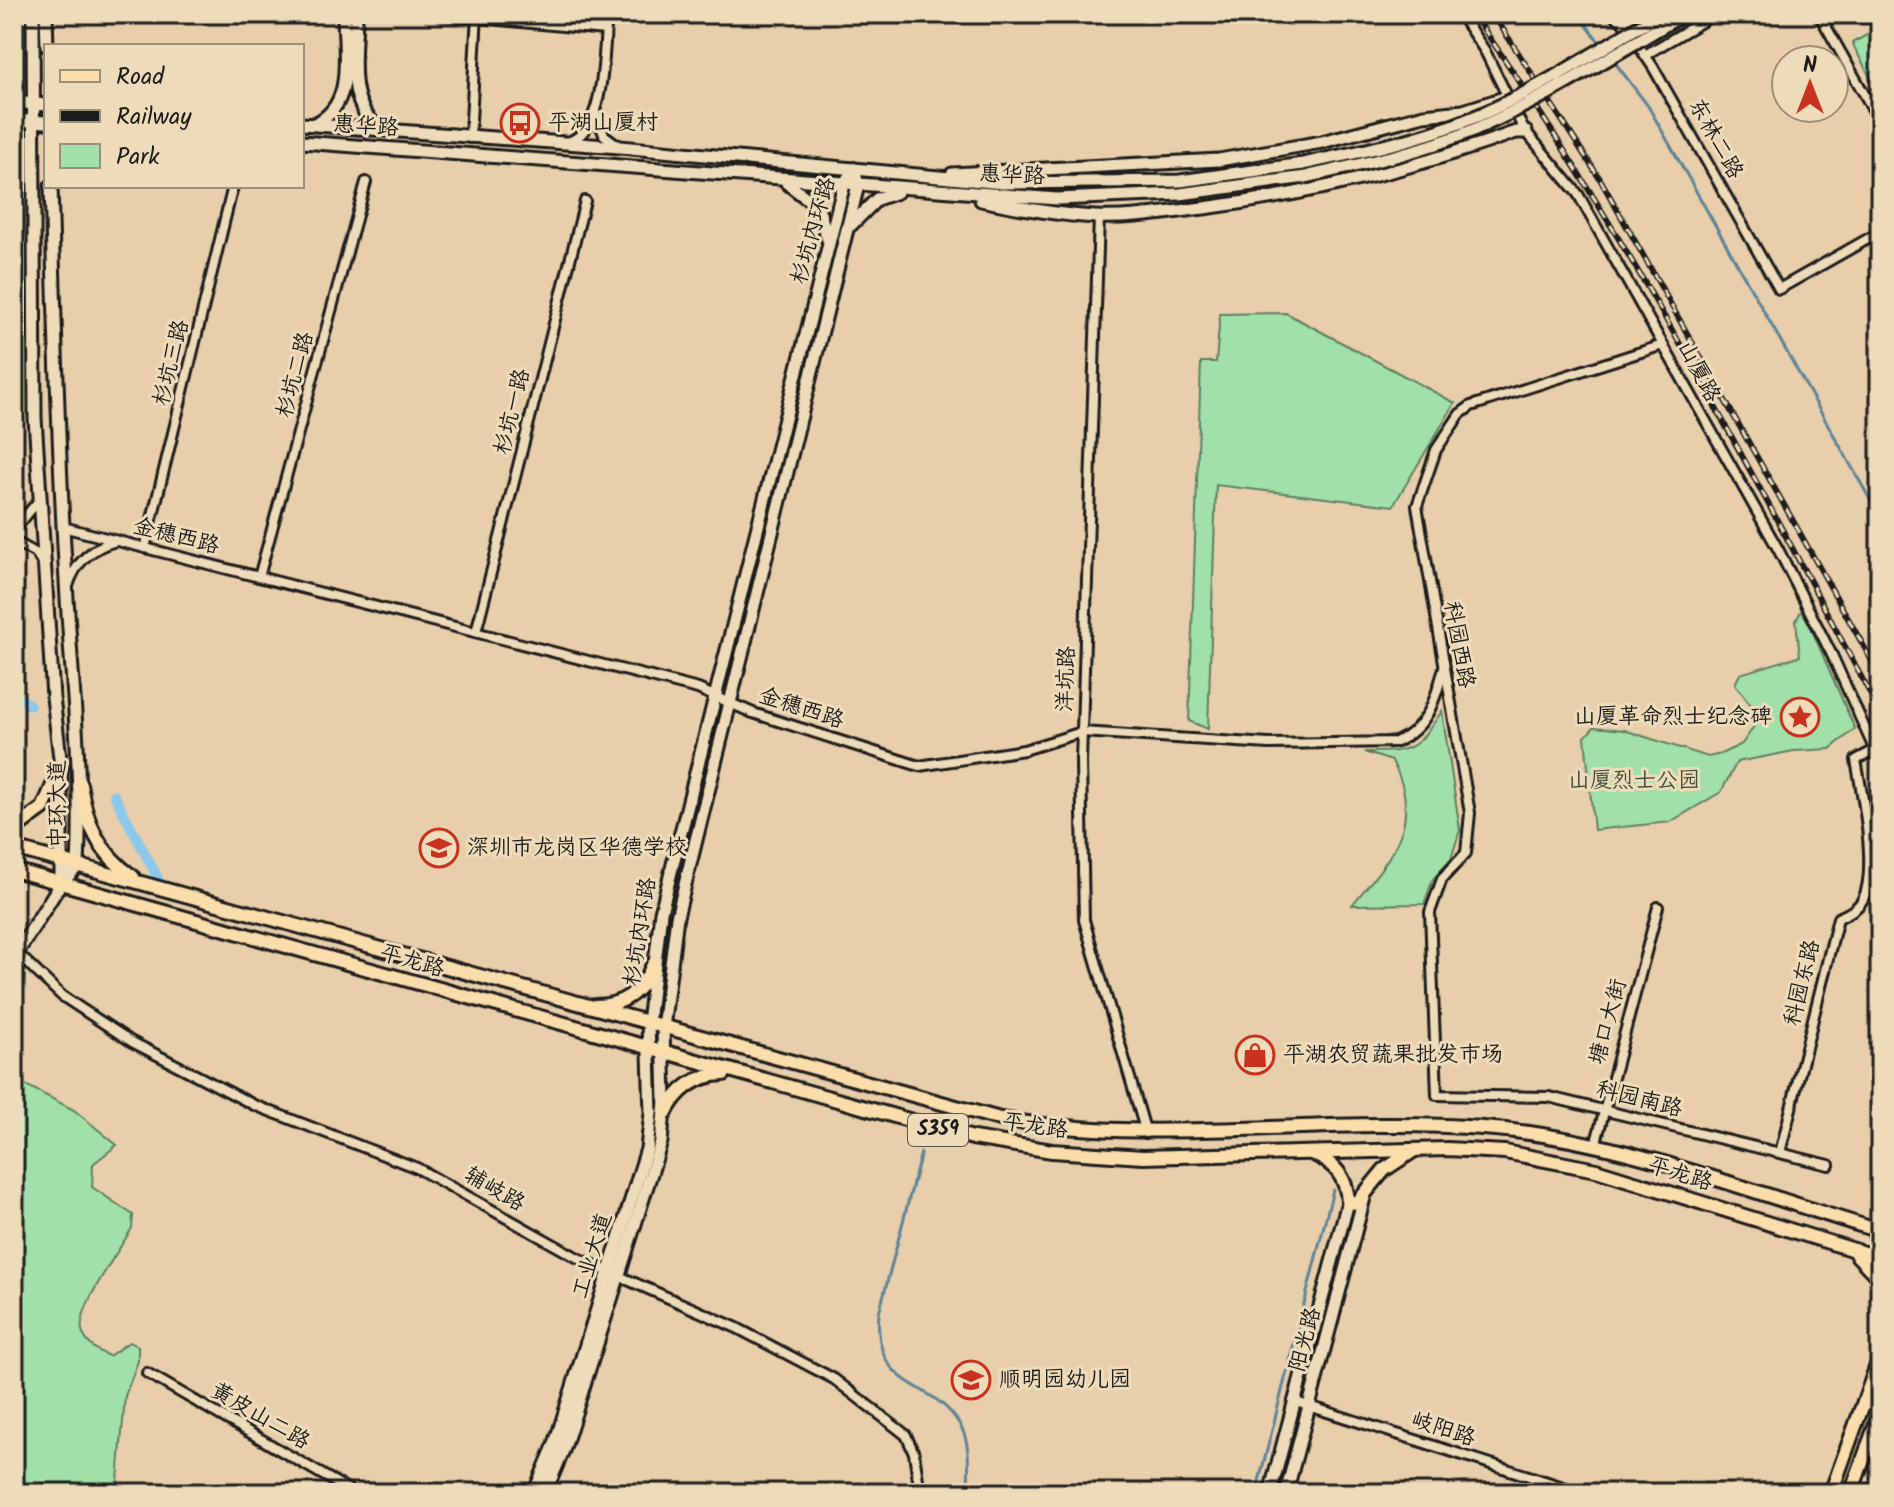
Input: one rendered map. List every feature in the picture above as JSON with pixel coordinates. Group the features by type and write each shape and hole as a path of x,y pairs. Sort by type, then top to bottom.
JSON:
{"main road":[{"path":"14,829 43,808 61,767"},
{"path":"80,784 88,824 101,848 121,868 154,887"},
{"name":"平龙路","path":"14,848 1000,1119 1088,1132 1368,1126 1480,1128 1547,1135 1595,1146 1877,1229"},
{"name":"平龙路","path":"14,870 928,1128 1015,1146 1143,1157 1301,1151 1492,1151 1561,1162 1880,1258"},
{"path":"584,1006 602,1006 629,997 640,989 653,965"},
{"path":"665,1114 678,1092 696,1080 718,1074 742,1076"},
{"path":"1301,1151 1322,1158 1339,1171 1347,1189 1348,1202 1357,1203 1393,1161 1424,1149"},
{"path":"1842,1246 1867,1263 1880,1279"},
{"path":"1831,1493 1880,1357"},
{"path":"1851,1493 1880,1413"}],"street":[{"name":"中环大道","path":"33,14 40,104 35,418 53,697 61,767 61,883"},
{"path":"46,14 47,44"},
{"path":"307,124 327,118 342,98 344,14"},
{"path":"356,14 358,101 371,122 382,130"},
{"path":"436,14 477,15 605,30"},
{"path":"562,143 585,133 596,112 607,14"},
{"name":"山厦路","path":"1460,14 1485,51 1526,132 1578,194 1791,572 1880,762"},
{"name":"东林二路","path":"1612,14 1622,21 1645,55 1779,289 1880,232"},
{"path":"1622,21 1634,14"},
{"name":"惠华路","path":"307,124 620,147 1003,183 1111,184 1228,177 1303,164 1415,138 1464,121 1517,96 1660,14"},
{"name":"惠华路","path":"304,142 1057,199 1245,188 1306,177 1432,145 1469,132 1522,107 1684,14"},
{"path":"1645,55 1715,14"},
{"path":"1819,14 1880,122"},
{"path":"470,138 477,15"},
{"path":"935,177 1011,169 1219,160 1322,142 1424,115 1463,111 1507,97"},
{"path":"14,102 40,104"},
{"path":"596,112 604,135 620,147"},
{"path":"14,120 40,121"},
{"path":"933,191 1022,208 1099,217 1153,214 1288,197 1420,165 1516,132 1526,132"},
{"name":"杉坑内环路","path":"648,1023 661,912 844,184 854,169"},
{"name":"杉坑内环路","path":"663,1028 677,917 847,232 858,185 854,169"},
{"path":"779,179 795,186 818,207 824,220 828,250"},
{"name":"杉坑二路","path":"259,577 366,182"},
{"name":"中环大道","path":"51,188 66,592 80,784 78,866 61,883"},
{"name":"杉坑三路","path":"145,548 233,188"},
{"path":"847,232 854,219 877,199 909,189"},
{"name":"杉坑一路","path":"476,632 585,201"},
{"name":"洋坑路","path":"1099,217 1080,844 1084,920 1146,1133"},
{"name":"科园西路","path":"1437,1095 1430,912 1442,879 1466,853 1470,813 1417,506 1436,450 1471,406 1663,345"},
{"path":"14,530 40,498"},
{"name":"金穗西路","path":"63,527 714,696 919,766 1024,750 1082,732 1269,744 1396,742 1413,735 1424,723 1435,701 1444,668"},
{"path":"14,541 37,554 45,567"},
{"path":"66,592 74,570 84,558 102,545 117,541"},
{"name":"科园东路","path":"1780,1153 1838,918 1851,912 1862,900 1869,874 1856,760 1875,750"},
{"path":"15,953 61,883"},
{"name":"塘口大街","path":"1595,1146 1658,907"},
{"name":"辅岐路","path":"15,953 62,996 132,1042 254,1105 417,1168 556,1247 754,1336 846,1388 906,1435 914,1453 920,1493"},
{"name":"工业大道","path":"545,1493 564,1448 649,1137 648,1023"},
{"name":"工业大道","path":"534,1493 555,1444 657,1159 665,1114 663,1028"},
{"name":"科园南路","path":"1437,1095 1549,1097 1829,1165"},
{"name":"阳光路","path":"1286,1493 1364,1198"},
{"name":"阳光路","path":"1270,1493 1348,1202"},
{"name":"黄皮山二路","path":"147,1373 354,1493"},
{"name":"岐阳路","path":"1293,1401 1582,1493"}],"green space":[{"path":"1880,28 1880,96 1852,43"},
{"path":"1286,313 1455,403 1393,506 1216,485 1208,729 1189,721 1201,362 1216,362 1220,314"},
{"name":"山厦烈士公园","path":"1801,611 1855,729 1830,749 1794,751 1737,762 1721,792 1670,822 1594,830 1585,737 1594,727 1624,730 1708,757 1742,744 1755,725 1754,709 1735,684 1740,674 1800,656 1796,621"},
{"path":"1442,711 1460,830 1451,859 1433,879 1424,904 1352,905 1390,856 1404,822 1402,783 1392,761 1364,752 1403,750 1411,746 1418,742"},
{"path":"14,1079 74,1110 117,1145 93,1164 92,1187 133,1215 132,1228 92,1294 82,1320 82,1330 92,1346 109,1356 129,1342 138,1346 138,1361 125,1396 117,1493 14,1493"}],"waterway":[{"path":"1578,14 1648,106 1880,517"},
{"path":"14,695 30,705"},
{"path":"114,795 158,878"},
{"path":"921,1153 879,1313 880,1340 886,1359 896,1372 938,1401 952,1414 963,1431 968,1454 968,1493"},
{"path":"1256,1493 1333,1190"}],"railway":[{"path":"1473,14 1530,97 1636,268 1880,712"},
{"path":"1493,14 1600,179 1880,675"}],"place":[{"name":"平湖山厦村","path":"520,123"},
{"name":"山厦革命烈士纪念碑","path":"1800,717"},
{"name":"深圳市龙岗区华德学校","path":"439,848"},
{"name":"平湖农贸蔬果批发市场","path":"1255,1055"},
{"name":"顺明园幼儿园","path":"971,1380"}]}
